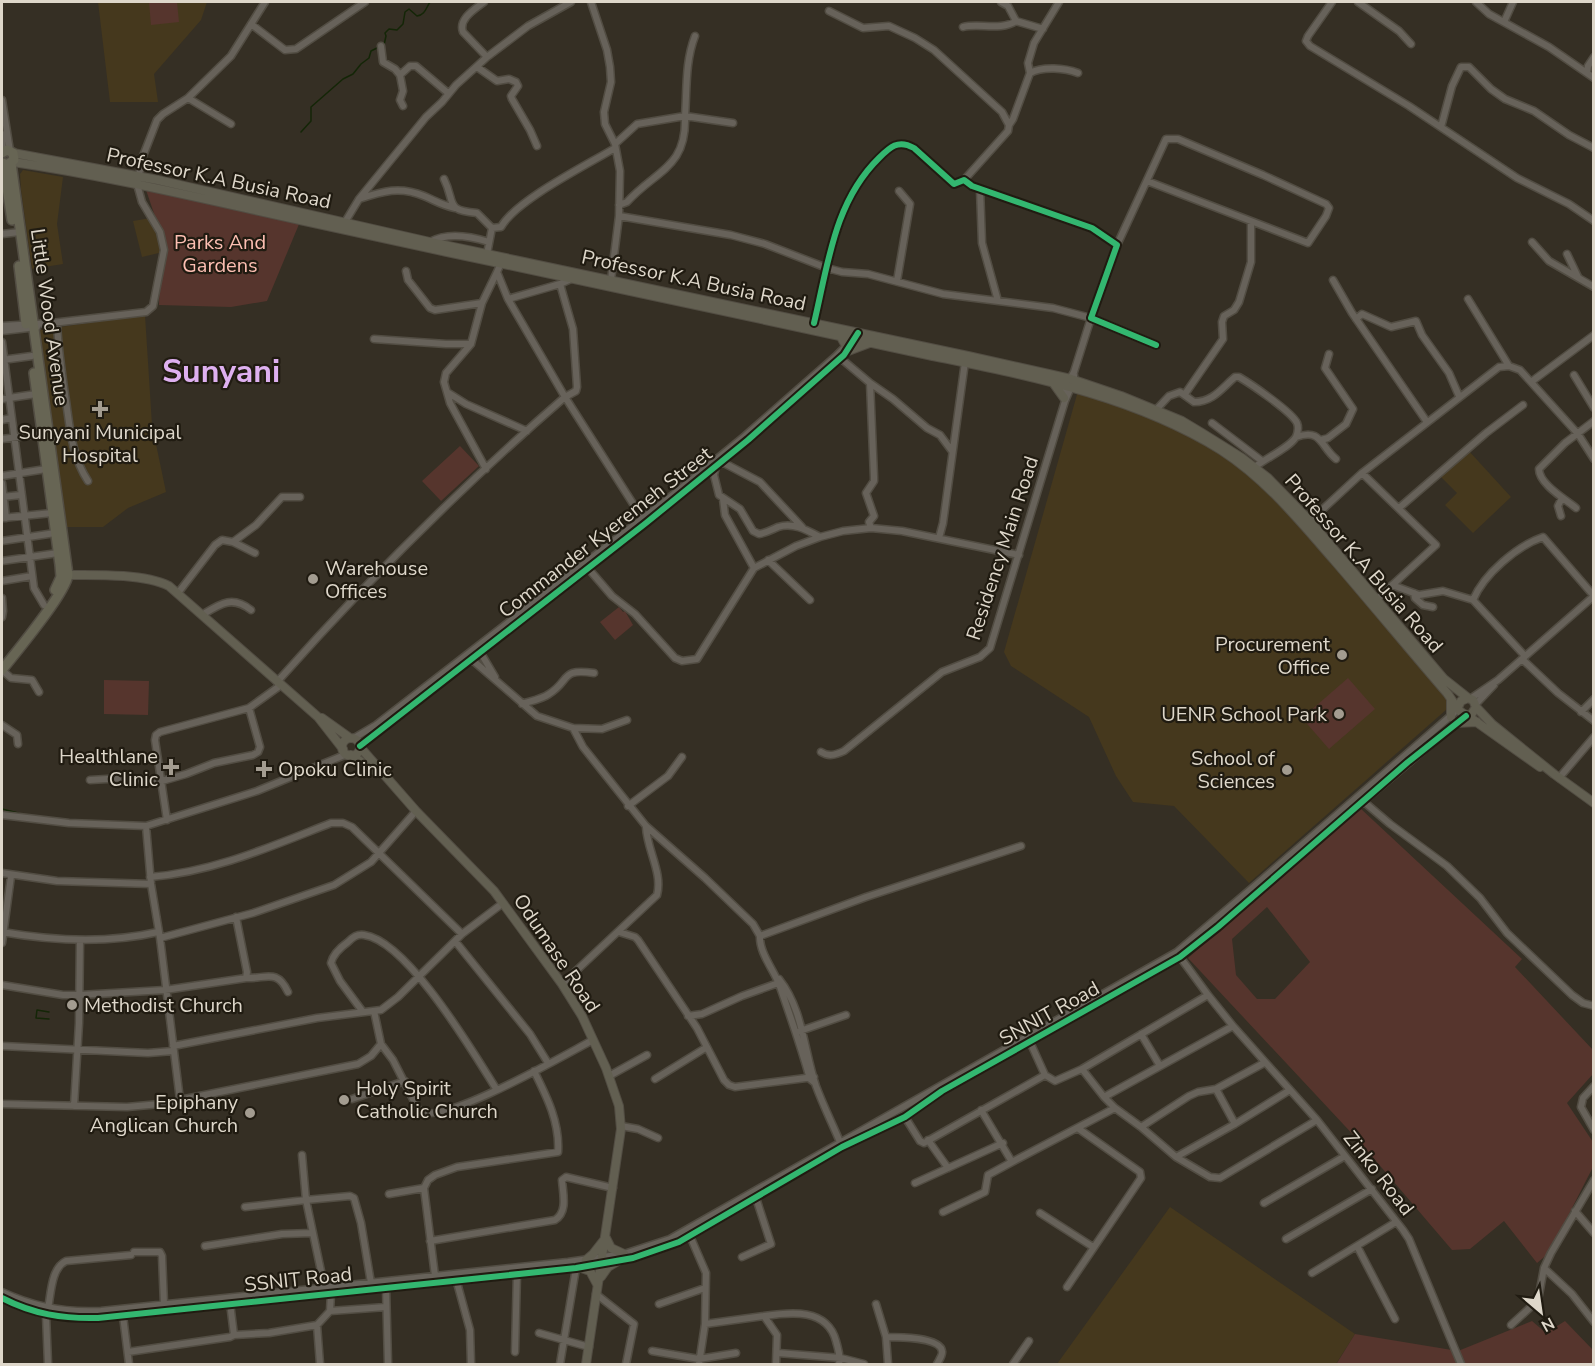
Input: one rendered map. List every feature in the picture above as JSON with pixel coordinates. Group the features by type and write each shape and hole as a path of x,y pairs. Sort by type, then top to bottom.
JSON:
{"highway":[{"name":"Little Wood Avenue","path":"6,156 39,400"},
{"name":"Little Wood Avenue","path":"30,326 32,357 43,416 64,575"},
{"name":"Little Wood Avenue","path":"43,416 42,434 46,469 58,553 64,575"},
{"path":"2,661 64,575"},
{"path":"2,670 43,617 64,585 64,575"}],"main road":[{"name":"Professor K.A Busia Road","path":"6,156 345,222 571,274 762,315 814,323 855,335 1071,381 1153,413"},
{"name":"Professor K.A Busia Road","path":"137,180 501,263 611,280 840,335 855,335 872,342 1048,380 1071,381 1089,392 1162,416 1203,433 1255,467 1277,487 1310,521 1377,600 1387,618 1458,708"},
{"path":"840,335 847,349 872,342"},
{"path":"1048,380 1066,399 1079,392 1089,392"},
{"name":"Professor K.A Busia Road","path":"1162,416 1223,452 1257,477 1298,518 1444,679 1472,702 1492,724 1557,776"},
{"name":"Odumase Road","path":"64,575 151,579 178,593 318,717 352,738 360,746 384,777 481,876 562,984 582,1016 609,1076 621,1126 586,1365"},
{"path":"1451,698 1453,720 1478,722"},
{"path":"1467,716 1473,713 1472,702 1461,701 1458,708 1461,713 1478,722 1593,803"},
{"name":"Odumase Road","path":"318,717 346,752 384,777"},
{"path":"352,738 343,743 346,752 357,753 360,746"},
{"path":"586,1260 605,1238 611,1248 624,1254"},
{"path":"597,1284 606,1268 618,1261"},
{"path":"578,1267 590,1271 597,1284"}],"street":[{"path":"2,331 146,312 153,306 164,250 160,232 142,202 137,180 157,120 188,98 231,56 265,2"},
{"path":"251,24 285,51 290,51 365,2"},
{"path":"484,2 463,21 461,26 463,32 487,57"},
{"path":"345,222 359,199 448,93 487,57 541,17 571,2"},
{"path":"591,2 607,50 610,67 611,82 604,112 605,124 615,146 620,171 611,280"},
{"path":"1001,2 1008,6 1016,21 1043,29"},
{"path":"814,323 835,230 842,211 867,170 892,146 899,143 914,147 954,184 964,180 1008,131 1030,73 1028,63 1034,43 1059,2"},
{"path":"1332,2 1306,41 1310,46 1364,77 1517,178 1569,204 1593,221"},
{"path":"1358,2 1400,31 1411,44"},
{"path":"1476,2 1490,14 1549,47 1593,78"},
{"path":"1504,22 1513,2"},
{"path":"829,11 863,28 888,26 915,38 934,50 1002,112 1009,125"},
{"path":"963,27 1011,24 1016,21"},
{"path":"619,204 627,202 673,160 682,147 685,137 686,78 695,36"},
{"path":"381,46 383,62 400,75 403,91 400,100 403,106"},
{"path":"1587,73 1593,57"},
{"path":"400,75 410,66 416,66 448,93"},
{"path":"1441,127 1452,86 1461,67 1466,66 1505,99 1534,111 1593,148"},
{"path":"477,67 497,81 516,82 518,86 511,96 537,146"},
{"path":"1030,73 1037,69 1068,69 1078,73"},
{"path":"188,98 231,124"},
{"name":"Little Wood Avenue","path":"2,100 6,156"},
{"path":"492,228 501,227 508,216 553,184 615,146 637,124 685,116 733,123"},
{"name":"Little Wood Avenue","path":"2,134 6,156"},
{"name":"Residency Main Road","path":"821,752 826,755 835,755 844,751 942,672 986,653 993,642 1071,381 1116,245 1166,139 1178,139 1263,175 1326,204 1329,208 1308,243 1251,222"},
{"path":"444,179 455,208"},
{"path":"964,180 980,189 1092,228 1116,245"},
{"path":"1148,181 1251,222 1251,262 1239,303 1234,310 1224,316 1223,339 1185,394"},
{"path":"359,199 386,190 404,189 426,196 439,205 455,208 461,212 477,213 492,228"},
{"path":"980,189 982,243 998,301"},
{"path":"897,280 910,204 899,191"},
{"path":"618,216 731,235 765,244 827,268 897,280 943,294 1053,308 1091,318 1156,345"},
{"path":"487,254 492,228"},
{"path":"2,234 17,232"},
{"path":"430,242 445,236 489,242"},
{"path":"1532,242 1540,254 1549,261 1593,287"},
{"path":"1567,254 1578,278"},
{"path":"486,469 446,392 444,382 446,373 471,344 482,303 501,263"},
{"path":"406,271 408,280 430,308 435,310 482,303"},
{"path":"497,272 508,299 566,397 645,521"},
{"path":"508,299 560,284 569,280 571,274"},
{"path":"1333,279 1356,319 1427,422"},
{"path":"167,820 156,735 249,708 279,683 376,574 527,431 576,391 573,329 560,284"},
{"path":"1468,299 1509,366"},
{"path":"1356,319 1362,314 1391,327 1416,321 1422,335 1449,374 1459,396"},
{"path":"57,323 59,360 71,436 77,462 88,481"},
{"path":"2,326 30,326"},
{"name":"Commander Kyeremeh Street","path":"360,746 478,649 719,464 839,357 855,335"},
{"path":"1531,382 1568,353 1586,343 1593,335"},
{"path":"374,339 471,344"},
{"path":"2,342 5,399 11,418 32,576 34,588 44,605"},
{"path":"1321,440 1328,438 1346,424 1353,409 1326,372 1324,365 1329,354"},
{"path":"3,360 32,357"},
{"path":"839,357 927,428 940,435 952,451"},
{"name":"Commander Kyeremeh Street","path":"645,521 839,357"},
{"path":"939,538 965,362"},
{"path":"1310,521 1362,473 1499,367 1509,366 1520,370 1578,434 1593,459"},
{"path":"1574,375 1593,408"},
{"path":"1153,413 1169,396 1180,392 1194,402 1206,400 1222,390 1234,377 1239,377 1294,419 1298,425 1296,436 1291,442 1255,467"},
{"path":"870,383 874,481 866,493 874,516 869,522 871,528"},
{"path":"446,392 466,404 527,431"},
{"path":"5,399 39,400"},
{"path":"1399,508 1478,440 1523,405"},
{"path":"2,420 11,418"},
{"path":"1576,508 1544,481 1539,474 1539,469 1565,443 1593,421"},
{"path":"1212,423 1262,461"},
{"path":"1296,436 1308,433 1321,440 1336,459"},
{"path":"2,438 42,434"},
{"path":"802,528 780,526 759,534 753,531 740,509 719,495 714,475 719,464 760,482 802,528 820,537"},
{"path":"2,476 46,469"},
{"path":"1362,473 1436,545 1377,600"},
{"path":"2,483 4,518 52,513"},
{"path":"2,497 21,495"},
{"path":"233,542 256,525 282,496 300,497"},
{"path":"1561,516 1558,506 1562,498"},
{"path":"723,499 725,515 754,568"},
{"path":"586,566 612,596 643,623 671,655 678,661 682,661 697,659 754,568 796,546 820,537 843,531 871,528 902,531 1019,555"},
{"path":"2,541 55,533"},
{"path":"1472,702 1593,596 1544,537 1505,560 1485,581 1473,600"},
{"path":"178,593 215,545 222,540 233,542 255,553"},
{"path":"2,561 58,553"},
{"path":"768,561 810,600"},
{"path":"2,581 32,576"},
{"path":"1392,585 1424,595 1443,591 1473,600 1558,693 1593,721"},
{"path":"1414,593 1414,597 1424,605 1433,606"},
{"path":"2,598 2,617"},
{"path":"202,615 227,602 243,604 251,610"},
{"path":"478,649 497,680"},
{"path":"469,657 537,716 573,728 602,729 627,720"},
{"name":"Commander Kyeremeh Street","path":"352,738 376,725 469,657"},
{"path":"2,670 11,678 32,680 39,692"},
{"path":"522,704 550,694 572,673 579,671 594,673"},
{"path":"1581,712 1593,699"},
{"path":"90,780 105,778 162,781 214,763 247,757 260,749 249,708"},
{"name":"SNNIT Road","path":"781,1180 840,1142 941,1088 1177,952 1363,801 1453,720 1458,708"},
{"name":"SNNIT Road","path":"1316,838 1453,720 1467,716"},
{"path":"2,725 16,735 18,744"},
{"path":"573,728 583,747 646,826 757,929 762,948 780,982 799,1031 813,1080 840,1142"},
{"path":"1557,776 1593,737"},
{"path":"2,815 69,823 146,825 257,791 333,760 346,752"},
{"path":"628,806 668,776 682,757"},
{"path":"1363,801 1447,866 1480,898 1507,933 1572,995 1583,1003 1593,1006"},
{"path":"3,932 81,940 110,940 159,935 236,918 333,885 357,872 380,854 416,811"},
{"path":"2,873 57,881 150,880 210,868 331,823 343,823 352,828 462,933"},
{"path":"146,825 150,880 180,1100"},
{"path":"562,984 653,901 659,890 646,826"},
{"name":"SNNIT Road","path":"948,1084 1030,1042 1180,957 1218,927 1309,843"},
{"path":"760,936 867,897 1021,846"},
{"path":"2,943 11,876"},
{"path":"2,1046 148,1053 316,1018 381,1010 462,933 503,903"},
{"path":"236,918 247,972 246,978"},
{"path":"619,932 638,940 697,1028 724,1080 729,1085 735,1087 813,1080"},
{"path":"363,1012 340,981 331,963 337,952 356,935 369,936 402,957 462,1033 497,1090"},
{"path":"74,1106 81,940"},
{"path":"455,941 530,1034 548,1063"},
{"name":"Zinko Road","path":"1180,957 1264,1063 1317,1120 1409,1239 1461,1365"},
{"path":"2,985 63,995 80,995 165,990 271,976 283,982 288,992"},
{"path":"688,1016 702,1014 780,982"},
{"path":"1030,1042 1045,1075 1056,1081 1082,1069 1208,994"},
{"path":"374,1011 381,1044 405,1081 419,1111 430,1115 497,1090 593,1040"},
{"path":"697,1028 702,1014"},
{"path":"799,1031 846,1015"},
{"path":"1104,1097 1233,1026"},
{"path":"1141,1034 1160,1066"},
{"path":"2,1104 127,1107 180,1100 358,1064 371,1056 381,1044"},
{"path":"655,1079 706,1047"},
{"path":"609,1076 647,1055"},
{"path":"1141,1127 1189,1096 1216,1089 1264,1063"},
{"path":"1082,1069 1115,1108 1176,1157 1210,1177 1220,1178 1317,1120"},
{"path":"435,1276 424,1188 428,1180 457,1167 558,1152 554,1115 534,1071"},
{"path":"905,1117 920,1141 924,1143 1045,1075"},
{"path":"352,1099 405,1081"},
{"path":"1593,1086 1583,1098 1581,1107 1593,1130"},
{"name":"SNNIT Road","path":"602,1261 648,1248 685,1232 842,1147 905,1117 941,1088"},
{"path":"1216,1089 1235,1124"},
{"path":"1176,1157 1290,1090"},
{"path":"944,1212 985,1192 988,1175 1115,1108"},
{"path":"981,1110 1003,1143 1012,1162"},
{"path":"621,1126 638,1129 658,1138"},
{"path":"1067,1287 1141,1175 1114,1152 1079,1129"},
{"path":"928,1140 948,1168"},
{"path":"915,1183 1003,1143"},
{"path":"302,1155 306,1200 330,1311"},
{"path":"1264,1203 1345,1156"},
{"path":"430,1240 555,1220 561,1216 563,1210 562,1180 566,1177 613,1188"},
{"path":"1511,1325 1535,1303 1539,1295 1544,1268 1593,1180"},
{"name":"SNNIT Road","path":"602,1261 618,1261 649,1254 690,1236 756,1198 772,1185"},
{"path":"389,1194 424,1188"},
{"path":"1286,1239 1372,1190"},
{"path":"245,1207 350,1196 354,1198 361,1223 371,1283"},
{"path":"742,1257 771,1244 756,1198"},
{"path":"1575,1211 1593,1233"},
{"path":"1040,1213 1094,1247"},
{"path":"1312,1273 1396,1222"},
{"path":"205,1246 282,1234 312,1233"},
{"path":"690,1236 706,1274 705,1324 699,1362"},
{"path":"1356,1246 1395,1319"},
{"path":"48,1365 47,1312 59,1264 77,1259 160,1252 164,1304"},
{"name":"SSNIT Road","path":"327,1292 371,1283 586,1260 602,1261"},
{"name":"SSNIT Road","path":"2,1292 47,1312 85,1312 386,1287 578,1267 602,1261"},
{"path":"560,1365 578,1267"},
{"path":"1544,1268 1572,1293 1593,1322"},
{"path":"515,1352 517,1273"},
{"path":"456,1279 470,1330 471,1365"},
{"path":"386,1287 388,1365"},
{"path":"659,1304 705,1288"},
{"name":"SSNIT Road","path":"2,1298 47,1312 78,1318 123,1316 300,1293"},
{"path":"596,1294 634,1324 626,1365"},
{"path":"230,1303 234,1335"},
{"path":"876,1304 886,1336 888,1365"},
{"path":"128,1352 226,1339 234,1335 269,1333 317,1325 330,1311 386,1307"},
{"path":"705,1324 788,1312 815,1316 834,1336 840,1361"},
{"path":"123,1316 129,1365"},
{"path":"764,1316 775,1330 778,1353 776,1365"},
{"path":"317,1325 320,1365"},
{"path":"539,1333 589,1347"},
{"path":"886,1336 920,1339 936,1344 942,1350 937,1365"},
{"path":"1013,1365 1029,1341"},
{"path":"652,1351 699,1362 736,1353"},
{"path":"778,1353 864,1365"}],"shaded area":[{"path":"98,2 207,2 201,20 154,74 158,102 110,102"},
{"path":"23,170 63,177 57,224 63,264 32,269 21,190 20,174"},
{"path":"151,218 160,233 163,252 142,257 133,221"},
{"name":"Sunyani Municipal Hospital","path":"145,315 152,425 166,492 128,508 103,527 67,527 53,444 39,330"},
{"path":"1078,391 1173,427 1223,452 1281,502 1455,702 1249,883 1174,806 1133,802 1116,776 1089,717 1011,666 1004,652"},
{"path":"1468,450 1511,497 1473,533 1445,505 1457,493 1440,476"},
{"path":"1170,1207 1355,1334 1336,1364 1057,1364"}],"green space":[{"path":"149,2 177,2 179,22 151,25"},
{"name":"Parks And Gardens","path":"143,181 302,217 267,301 231,307 159,305 161,234"},
{"path":"460,446 479,466 441,501 422,481"},
{"path":"619,607 623,612 625,611 633,625 615,640 600,622"},
{"name":"UENR School Park","path":"1348,678 1375,709 1329,749 1302,718"},
{"path":"104,680 149,681 148,715 104,714"},
{"path":"1360,808 1522,959 1515,967 1593,1050 1593,1074 1567,1103 1593,1142 1593,1167 1549,1253 1537,1263 1504,1221 1470,1249 1452,1250 1358,1140 1188,958","holes":["1267,907 1310,962 1275,999 1257,999 1236,975 1232,939"]},
{"path":"1532,1321 1546,1333 1565,1321 1592,1349 1593,1364 1337,1363 1355,1334 1458,1351"}],"waterway":[{"path":"384,45 385,33 389,29 397,30 403,24 405,12 409,9 417,16 420,15 430,2"},
{"path":"301,132 311,121 311,107 343,79 353,74 369,58 371,51 377,48"},
{"path":"2,809 18,813"},
{"path":"49,1012 37,1010 36,1018 49,1019"}],"cycle path":[{"path":"814,323 829,257 842,214 864,175 883,154 895,145 903,144 914,148 954,184 964,180 972,186 1092,228 1117,245 1091,318 1156,345"},
{"path":"360,746 646,523 748,440 844,355 858,333"},
{"path":"2,1298 25,1308 48,1314 73,1318 98,1318 576,1268 633,1258 679,1242 842,1147 905,1117 942,1091 1180,957 1218,927 1408,762 1466,716"}],"place":[{"name":"Sunyani Municipal Hospital","path":"100,409"},
{"name":"Warehouse Offices","path":"313,579"},
{"name":"Procurement Office","path":"1342,655"},
{"name":"UENR School Park","path":"1339,714"},
{"name":"Healthlane Clinic","path":"171,767"},
{"name":"Opoku Clinic","path":"264,769"},
{"name":"School of Sciences","path":"1287,770"},
{"name":"Methodist Church","path":"72,1005"},
{"name":"Holy Spirit Catholic Church","path":"344,1100"},
{"name":"Epiphany Anglican Church","path":"250,1113"}],"district":[{"name":"Sunyani","path":"221,371"}]}
